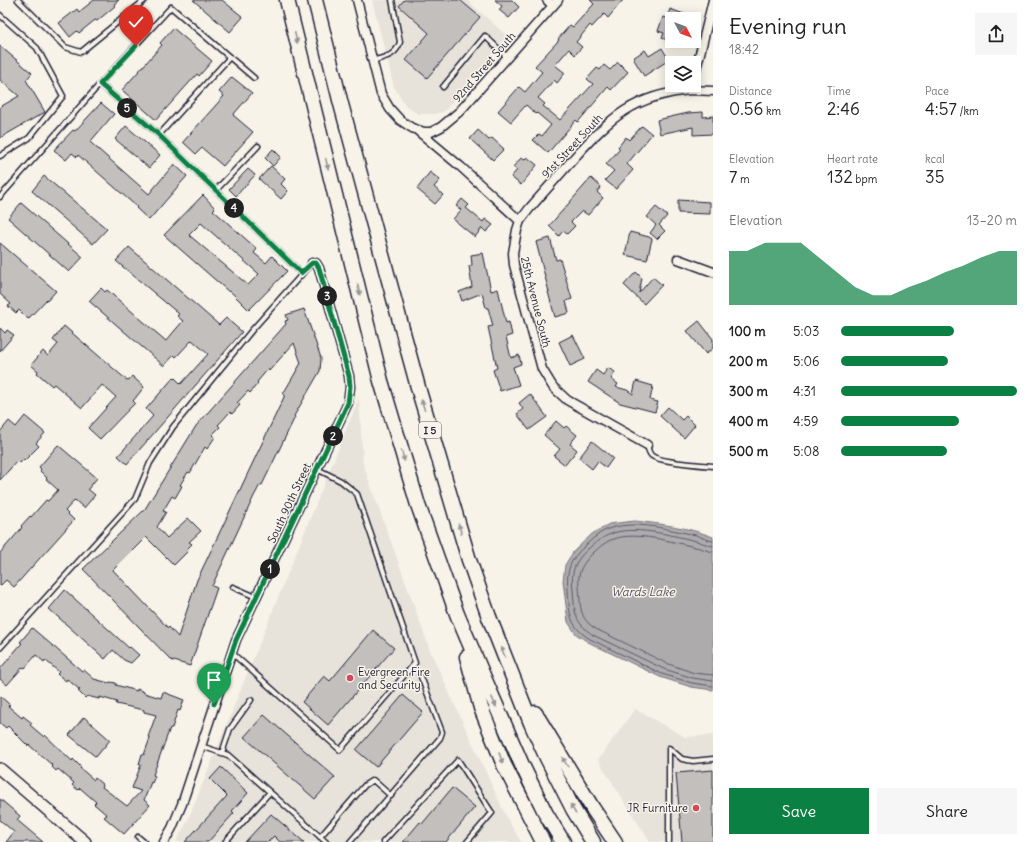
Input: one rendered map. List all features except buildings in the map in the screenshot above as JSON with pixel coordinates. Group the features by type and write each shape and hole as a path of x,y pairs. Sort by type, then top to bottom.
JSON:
{"highway":[{"path":"287,0 381,382 418,505 457,614 522,765 546,814 563,842"},
{"name":"I 5","path":"315,0 417,383 462,538 489,617 547,758 573,809 593,842"},
{"path":"457,614 467,657 484,715 504,765 543,842"},
{"path":"515,679 593,809 615,842"}],"main road":[{"path":"0,769 85,842"}],"street":[{"path":"357,0 381,94 385,102 400,120 417,131 461,167 520,221"},
{"path":"699,56 712,0"},
{"name":"92nd Street South","path":"417,131 431,132 450,121 508,58 553,2"},
{"name":"91st Street South","path":"701,89 713,91"},
{"name":"91st Street South","path":"520,221 597,133 614,117 634,105 651,98 673,92"},
{"name":"25th Avenue South","path":"520,221 514,241 514,265 539,360 546,378 567,400 647,444"},
{"path":"678,259 713,272"},
{"name":"South 90th Street","path":"164,842 179,811 236,640 348,403 350,386 349,376 319,268 316,263 312,263"}],"lane":[{"path":"18,0 65,47 81,52 145,0"},
{"path":"372,61 394,53 399,47 400,42 392,0"},
{"path":"0,197 100,84 171,7 254,78"},
{"path":"0,15 37,48 63,96 29,138 0,156"},
{"path":"443,87 485,36 508,58"},
{"path":"159,135 230,57"},
{"path":"100,84 159,135 301,273"},
{"path":"216,190 258,146"},
{"path":"0,648 135,499 150,463 173,427 252,330 301,273 312,263"},
{"path":"647,444 651,455 656,458 682,463 713,466"},
{"path":"232,653 340,750 415,663 357,494 341,481 317,468"},
{"path":"233,588 256,598"},
{"path":"350,842 440,738 442,732 420,674"},
{"path":"222,753 230,729 251,700"},
{"path":"200,745 228,755 326,842"},
{"path":"669,842 669,748 682,759 693,761 713,759"},
{"path":"382,842 458,760 492,813 468,842"},
{"path":"320,837 365,785 373,780 391,796"},
{"path":"225,842 270,792"},
{"path":"138,836 144,842"}],"shaded area":[{"path":"372,0 467,0 507,36 445,111 435,114 418,114 405,105 394,87"},
{"path":"359,398 363,464 431,653 506,816 521,842 176,842 187,822"},
{"path":"635,709 685,737 713,735 713,842 650,842 598,760"}],"water":[{"name":"Wards Lake","path":"635,521 684,528 713,537 713,690 691,687 660,677 588,642 576,634 568,622 563,581 565,565 573,552 592,534 609,524"}],"place":[{"name":"Evergreen Fire and Security","path":"350,678"},
{"name":"JR Furniture","path":"696,808"}],"route":[{"path":"136,46 100,84 159,135 301,273 312,263 316,263 319,268 349,376 350,386 348,403 236,640 214,704"}]}
